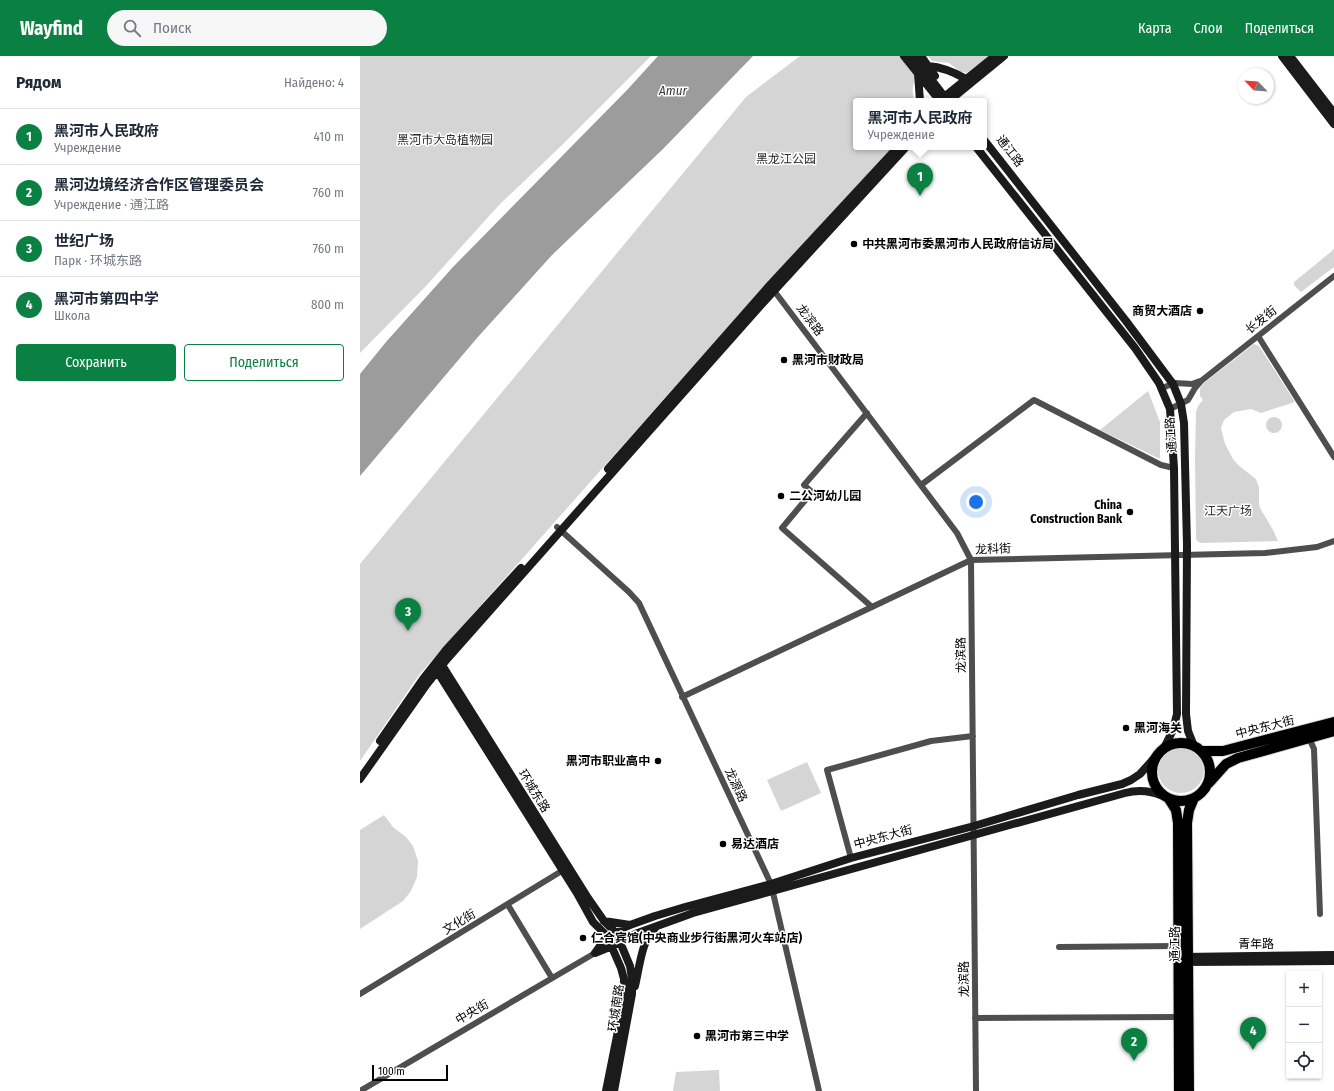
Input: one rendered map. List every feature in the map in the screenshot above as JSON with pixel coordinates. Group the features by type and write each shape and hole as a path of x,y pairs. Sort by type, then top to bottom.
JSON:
{"main road":[{"path":"904,56 918,74 945,98"},
{"path":"913,56 945,98"},
{"path":"921,56 945,98"},
{"path":"947,98 966,79 995,56"},
{"path":"947,98 1004,56"},
{"path":"1282,56 1334,124"},
{"path":"1290,56 1334,113"},
{"path":"928,66 936,66 953,72 966,79"},
{"path":"918,74 920,98"},
{"name":"通江路","path":"987,144 1126,321 1173,384 1181,404 1184,423 1187,555 1186,714 1188,731 1197,748"},
{"path":"360,770 423,679 437,666 895,150"},
{"path":"772,288 903,150"},
{"name":"通江路","path":"978,150 1135,348 1162,388 1170,409 1174,468 1177,714 1173,730 1161,751"},
{"path":"360,779 437,666"},
{"name":"环城东路","path":"437,666 565,869 594,922 607,936"},
{"name":"中央东大街","path":"1197,748 1223,751 1334,722"},
{"path":"1205,788 1209,781 1209,765 1206,757 1197,748 1179,743 1171,745 1161,751 1154,762 1152,778 1160,792 1167,798 1182,801 1194,798 1205,788 1226,764 1238,758 1334,731"},
{"name":"中央东大街","path":"607,936 630,925 685,907 771,887 974,830 1078,795 1127,782 1140,774 1161,751"},
{"name":"中央东大街","path":"595,953 660,925 851,858 974,830 1133,790 1145,790 1167,798"},
{"name":"通江路","path":"1167,798 1176,810 1178,823 1178,946 1183,959 1189,1091"},
{"name":"通江路","path":"1179,1091 1178,1017 1183,959 1187,823 1189,810 1194,798"},
{"name":"环城东路","path":"565,869 604,921 615,932"},
{"path":"604,921 630,925"},
{"path":"629,1012 645,945 652,931 660,925"},
{"name":"环城南路","path":"614,1091 632,994 630,966 615,932"},
{"path":"595,953 607,936"},
{"name":"环城南路","path":"606,1091 622,1011 624,993 624,979 621,968 607,936"},
{"name":"青年路","path":"1183,959 1334,955"},
{"name":"青年路","path":"1183,959 1334,961"}],"street":[{"name":"长发街","path":"1170,409 1188,400 1201,381 1334,276"},
{"name":"龙滨路","path":"772,288 921,485 956,533 971,560 976,1091"},
{"path":"1258,336 1334,458"},
{"name":"长发街","path":"1162,388 1173,384 1192,384 1201,381"},
{"path":"921,485 1034,400 1161,465 1174,468"},
{"path":"867,413 804,485 812,492 782,528 872,607"},
{"name":"龙源路","path":"559,529 629,592 639,603 771,887 819,1091"},
{"name":"龙科街","path":"682,697 971,560 1265,553 1317,547 1334,541"},
{"path":"851,858 827,770 931,741 973,736"},
{"path":"1309,738 1314,749 1320,914"},
{"name":"文化街","path":"360,994 565,869"},
{"path":"508,905 552,978"},
{"path":"1059,947 1178,946"},
{"name":"中央街","path":"360,1091 595,953"},
{"path":"975,1018 1178,1017"}],"green space":[{"name":"黑河市大岛植物园","path":"360,56 651,56 560,147 499,205 426,286 360,353"},
{"name":"黑龙江公园","path":"800,56 901,56 916,75 913,88 914,98 853,98 853,150 890,150 765,285 419,675 360,761 360,564 746,97"},
{"path":"928,56 989,56 967,73 961,72 949,63 932,61"},
{"path":"1334,248 1334,267 1301,292 1294,285 1294,282"},
{"name":"江天广场","path":"1254,344 1259,346 1295,402 1261,413 1251,409 1234,412 1224,420 1221,428 1225,444 1233,459 1238,465 1256,479 1259,488 1260,508 1278,541 1201,543 1197,541 1196,538 1195,456 1196,412 1198,406 1203,400 1200,396 1200,388 1204,383"},
{"path":"1148,391 1160,422 1160,459 1100,430"},
{"path":"1274,417 1280,419 1282,425 1280,431 1274,433 1268,431 1266,425 1268,419"},
{"path":"1181,747 1194,751 1200,757 1204,770 1200,783 1194,789 1181,793 1168,789 1162,783 1158,770 1162,757 1168,751"},
{"path":"807,762 821,793 781,811 767,780"},
{"path":"384,815 393,827 406,837 413,846 418,861 417,877 411,891 403,901 360,929 360,830"},
{"path":"719,1070 720,1091 673,1091 676,1072"}],"water":[{"name":"Amur","path":"658,56 753,56 663,149 552,255 477,338 360,476 360,374 386,342 453,267 628,89"}],"place":[{"name":"黑河市人民政府","path":"920,196"},
{"name":"中共黑河市委黑河市人民政府信访局","path":"854,244"},
{"name":"商贸大酒店","path":"1200,311"},
{"name":"黑河市财政局","path":"784,360"},
{"name":"二公河幼儿园","path":"781,496"},
{"name":"China Construction Bank","path":"1130,512"},
{"name":"世纪广场","path":"408,631"},
{"name":"黑河海关","path":"1126,728"},
{"name":"黑河市职业高中","path":"658,761"},
{"name":"易达酒店","path":"723,844"},
{"name":"仁合宾馆(中央商业步行街黑河火车站店)","path":"583,938"},
{"name":"黑河市第三中学","path":"697,1036"},
{"name":"黑河市第四中学","path":"1253,1050"},
{"name":"黑河边境经济合作区管理委员会","path":"1134,1061"}]}
